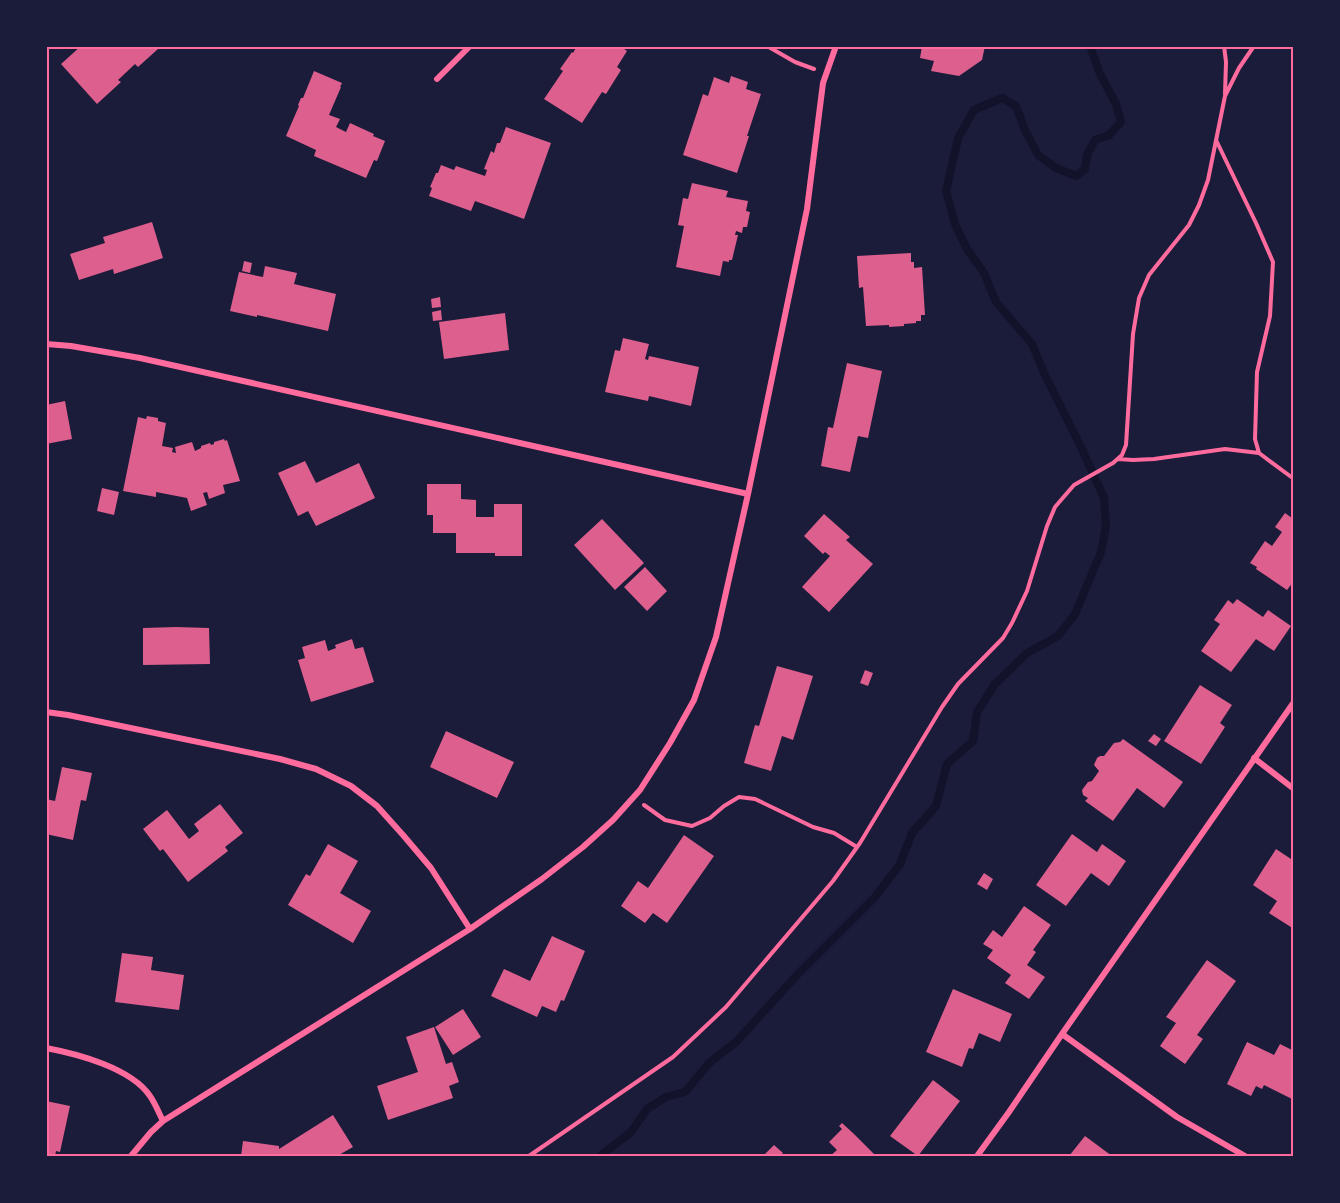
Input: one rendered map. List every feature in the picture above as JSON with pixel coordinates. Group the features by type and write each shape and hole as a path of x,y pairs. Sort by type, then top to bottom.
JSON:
{"street":[{"path":"437,79 470,46"},
{"path":"131,1156 145,1138 163,1121 470,929 583,848 640,790 670,743 694,700 717,636 807,209 823,83 836,46"},
{"path":"46,344 140,358 748,494"},
{"path":"976,1156 1009,1112 1293,702"},
{"path":"46,712 280,759 316,769 351,786 376,806 404,835 431,868 470,929"},
{"path":"1254,758 1293,789"},
{"path":"1062,1034 1177,1117 1245,1156"},
{"path":"46,1048 61,1050 101,1063 130,1077 149,1095 163,1121"}],"path":[{"path":"767,46 795,62 826,74"},
{"path":"529,1156 673,1057 726,1007 832,881 857,847 957,684 1003,638 1027,591 1041,543 1055,507 1074,485 1113,463 1122,455 1126,446 1133,334 1139,298 1149,274 1189,225 1200,205 1208,180 1225,96 1224,46"},
{"path":"1225,96 1239,68 1254,46"},
{"path":"1216,139 1231,167 1273,262 1270,316 1257,372 1255,439 1259,453"},
{"path":"1117,459 1154,459 1225,450 1259,453 1293,479"},
{"path":"635,796 665,820 692,826 710,818 739,797 755,799 813,827 834,833 857,847"}],"building":[{"path":"81,46 91,48 92,46 156,46 158,49 138,67 135,64 118,80 121,82 97,104 61,64"},
{"path":"577,46 620,46 627,51 617,67 621,70 606,94 602,92 582,123 544,99 563,71 560,69"},
{"path":"922,46 985,46 982,60 959,76 931,71 934,61 920,58"},
{"path":"314,71 342,83 329,115 340,119 336,127 346,132 350,123 385,141 377,161 374,160 366,178 314,156 316,150 286,136"},
{"path":"731,76 748,82 746,89 761,94 737,173 683,155 703,94 708,96 714,77 729,83"},
{"path":"506,127 551,143 524,219 475,201 471,211 429,196 432,188 430,187 441,165 454,170 456,166 485,176 487,170 484,169 491,151 494,153"},
{"path":"692,183 728,191 726,197 748,201 746,211 750,212 747,227 743,227 742,233 736,231 735,235 738,235 732,260 723,261 720,276 676,267 684,226 678,225 683,198 688,199"},
{"path":"152,222 163,258 114,274 113,269 79,280 70,254 105,243 103,237"},
{"path":"911,253 914,268 922,267 925,315 921,315 921,321 904,324 904,326 866,326 863,287 859,288 857,256"},
{"path":"244,261 252,263 250,273 242,271"},
{"path":"265,266 297,273 294,284 336,294 328,331 230,311 239,272 263,277"},
{"path":"440,297 441,307 432,308 431,299"},
{"path":"441,310 442,320 433,321 432,312"},
{"path":"505,313 509,350 444,359 439,322"},
{"path":"623,338 649,344 645,359 648,360 649,356 699,367 691,406 649,396 648,401 605,392 615,350 620,351"},
{"path":"847,363 882,371 868,438 858,436 850,472 821,466 828,427 833,428"},
{"path":"65,401 72,439 46,444 46,405"},
{"path":"147,416 158,418 158,421 166,423 162,446 173,448 172,452 176,453 175,447 192,442 195,451 201,446 227,440 240,481 223,485 225,493 209,499 207,492 203,493 207,505 191,511 187,498 156,492 156,497 123,491 138,417 146,419"},
{"path":"305,461 316,483 359,463 375,498 316,526 308,511 298,516 278,473"},
{"path":"427,484 461,484 461,499 476,500 476,517 494,517 494,504 522,504 522,556 456,553 456,533 433,533 433,515 427,515"},
{"path":"102,488 119,492 114,515 97,511"},
{"path":"1285,513 1292,518 1294,516 1294,581 1287,590 1250,563 1265,541 1272,546 1282,532 1275,527"},
{"path":"824,514 850,537 846,540 873,564 829,612 802,587 830,556 825,552 823,554 804,536"},
{"path":"602,519 644,563 615,590 574,545"},
{"path":"645,567 667,591 647,611 624,587"},
{"path":"1237,599 1263,617 1268,610 1291,626 1274,651 1256,639 1231,672 1201,651 1220,624 1214,620 1228,600 1233,604"},
{"path":"143,628 209,628 210,664 143,665"},
{"path":"352,639 355,649 363,647 374,682 311,702 298,660 305,658 302,647 325,640 328,651 336,648 335,645"},
{"path":"777,666 813,676 793,740 782,736 771,771 744,763 755,725 759,726"},
{"path":"865,670 873,673 868,686 860,683"},
{"path":"1200,685 1232,705 1220,723 1225,727 1201,764 1164,741"},
{"path":"446,731 514,762 497,798 430,767"},
{"path":"1154,734 1161,739 1156,746 1148,741"},
{"path":"1123,739 1183,782 1164,808 1137,788 1113,821 1085,801 1088,798 1083,795 1082,790 1099,771 1094,765 1097,758 1104,756 1114,743"},
{"path":"62,767 92,773 86,801 81,800 73,840 46,834 46,799 55,801"},
{"path":"220,804 243,833 225,847 228,851 188,882 163,849 160,851 143,829 167,810 189,839 199,831 194,824"},
{"path":"1072,834 1097,852 1102,844 1126,861 1109,886 1091,873 1066,906 1036,885"},
{"path":"684,835 714,856 667,923 653,913 645,923 621,906 638,881 648,888"},
{"path":"328,844 358,861 340,893 371,911 353,943 288,905 306,874 310,876"},
{"path":"1276,849 1294,861 1294,929 1269,913 1277,901 1253,885"},
{"path":"984,873 993,879 987,890 977,884"},
{"path":"1024,906 1051,925 1033,950 1036,952 1027,965 1045,977 1029,999 1005,983 1011,975 987,958 993,950 983,944 993,930 1002,937"},
{"path":"552,936 585,951 564,1001 561,1000 556,1012 542,1006 537,1017 491,996 504,969 530,981"},
{"path":"122,953 153,957 151,970 184,975 179,1010 115,1002"},
{"path":"1207,960 1236,981 1197,1035 1203,1039 1185,1064 1160,1046 1176,1023 1166,1017"},
{"path":"953,989 1012,1014 1000,1042 979,1033 973,1049 969,1048 962,1067 926,1052"},
{"path":"463,1009 481,1037 453,1055 435,1027"},
{"path":"434,1027 446,1064 452,1062 459,1082 449,1086 453,1098 388,1120 377,1086 418,1072 406,1037"},
{"path":"1247,1042 1274,1055 1280,1044 1294,1051 1291,1064 1294,1066 1292,1099 1264,1085 1262,1089 1256,1086 1251,1096 1227,1084"},
{"path":"933,1080 960,1101 918,1156 890,1136"},
{"path":"46,1101 70,1106 60,1152 56,1151 55,1156 46,1156"},
{"path":"333,1115 353,1147 337,1156 241,1156 243,1141 279,1146 279,1149"},
{"path":"842,1123 876,1156 830,1156 837,1150 829,1142 842,1129 839,1126"},
{"path":"1085,1136 1112,1156 1069,1156"},
{"path":"774,1145 783,1153 780,1156 764,1155"}],"waterway":[{"path":"600,1156 631,1132 647,1109 666,1097 685,1092 709,1063 736,1042 798,974 875,897 900,864 912,833 936,806 947,764 973,741 977,712 995,684 1027,653 1058,636 1075,614 1101,552 1106,526 1104,498 1032,344 996,302 984,273 967,249 955,224 946,191 958,138 974,110 1002,98 1016,106 1038,155 1056,168 1076,176 1085,169 1087,155 1095,140 1109,135 1121,122 1116,104 1100,74 1090,46"}]}
